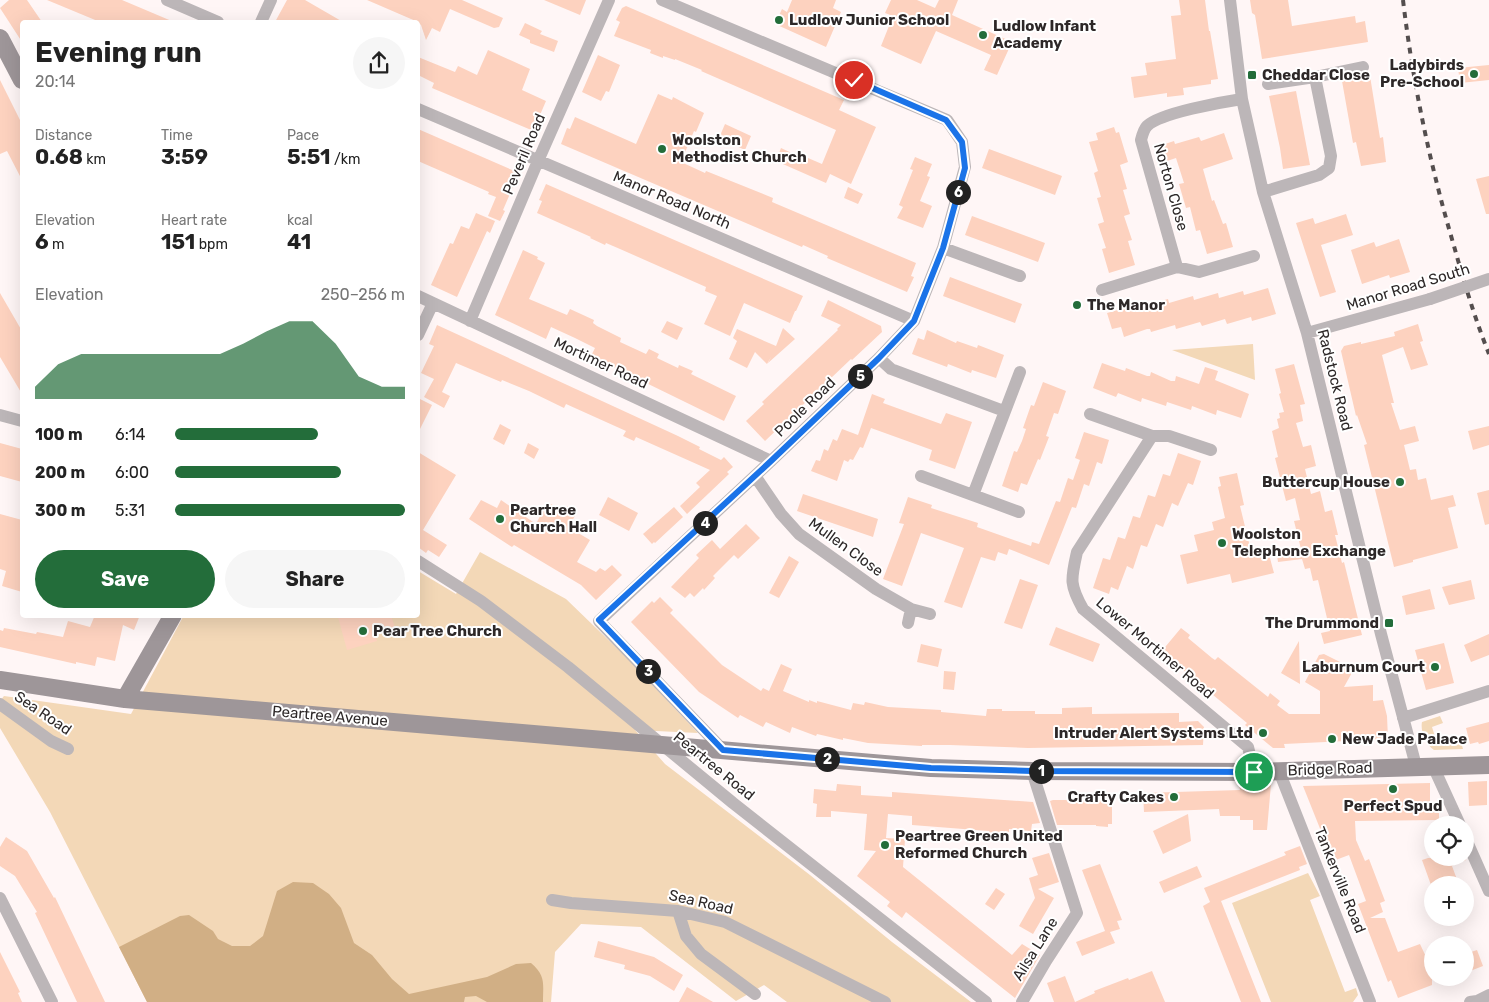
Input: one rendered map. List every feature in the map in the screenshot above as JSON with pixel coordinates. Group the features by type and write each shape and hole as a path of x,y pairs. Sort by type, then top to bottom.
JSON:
{"street":[{"path":"168,0 213,20"},
{"path":"263,20 271,0"},
{"name":"Peveril Road","path":"470,321 609,0"},
{"name":"Poole Road","path":"662,0 946,120 962,142 965,168 943,248 914,321 879,358 771,461 599,620 723,750"},
{"name":"Radstock Road","path":"1230,0 1242,100 1262,192 1307,334 1403,718 1425,766 1455,816"},
{"path":"0,38 20,76"},
{"path":"1268,84 1363,67"},
{"path":"1262,192 1319,175 1329,168 1331,156 1315,76"},
{"name":"Norton Close","path":"1177,267 1141,140 1146,127 1158,119 1216,103 1242,100"},
{"name":"Manor Road North","path":"420,110 914,321"},
{"path":"943,248 1020,276"},
{"path":"1102,290 1177,267 1199,272 1254,256"},
{"name":"Manor Road South","path":"1307,334 1430,299 1489,279"},
{"name":"Mortimer Road","path":"420,297 771,461"},
{"path":"420,331 433,303"},
{"path":"879,358 891,369 1004,411"},
{"path":"974,495 1020,372"},
{"path":"0,414 20,420"},
{"path":"1090,414 1152,436 1169,436 1211,450"},
{"name":"Lower Mortimer Road","path":"1152,436 1077,552 1072,573 1073,591 1083,608 1248,747 1254,772"},
{"name":"Mullen Close","path":"755,476 781,514 799,534 876,589 911,609 930,614"},
{"path":"922,476 1018,512"},
{"name":"Peartree Road","path":"420,562 481,601 568,667 627,714 662,745 986,1002"},
{"path":"908,623 911,609"},
{"path":"125,699 171,618"},
{"name":"Peartree Avenue","path":"0,680 125,699 662,745"},
{"path":"1403,718 1489,691"},
{"name":"Sea Road","path":"0,704 51,741 68,749"},
{"name":"Bridge Road","path":"662,745 931,768 1032,771 1254,772 1489,765"},
{"name":"Ailsa Lane","path":"1022,1002 1077,913 1032,771"},
{"name":"Tankerville Road","path":"1279,771 1370,1002"},
{"path":"1474,857 1489,891"},
{"path":"0,898 52,1002"},
{"name":"Sea Road","path":"552,900 678,910 725,922 885,1002"},
{"path":"678,910 686,936 701,954 755,994"},
{"path":"1470,1002 1489,995"}],"shaded area":[{"path":"1253,344 1255,380 1172,350"},
{"path":"480,552 566,599 624,655 698,733 635,730 665,764 971,1002 787,1002 764,985 736,1001 641,927 581,924 555,952 551,1002 147,1002 50,812 0,728 0,701 4,696 131,714 182,618 420,618 420,572 456,594"},
{"path":"1440,716 1443,723 1432,727 1438,746 1461,742 1463,749 1434,750 1428,745 1423,733 1422,722"},
{"path":"1308,873 1320,896 1310,900 1345,992 1356,988 1358,995 1353,1002 1271,1002 1232,903"},
{"path":"293,882 313,883 329,894 341,908 354,943 372,955 392,979 409,994 487,977 516,964 531,963 541,976 543,1002 487,1002 476,996 465,997 464,1002 147,1002 119,947 180,916 189,915 213,931 218,939 232,946 250,946 263,936 277,891"}],"building":[{"path":"9,0 27,0 41,20 20,20 20,39 0,8"},
{"path":"47,0 122,0 169,20 95,20"},
{"path":"287,0 305,0 340,20 276,20"},
{"path":"367,0 462,0 503,18 499,27 494,28 450,9 440,32 432,28 426,40 420,20 413,20"},
{"path":"544,0 586,0 580,15"},
{"path":"792,0 836,0 833,8 841,12 826,47 775,24 782,9 787,12"},
{"path":"891,0 917,0 935,8 939,0 958,0 952,15 1012,42 997,75 984,70 991,55 936,31 921,64 881,46 893,16 885,13"},
{"path":"1179,0 1205,0 1218,79 1211,80 1211,84 1183,88 1184,95 1167,97 1167,93 1134,98 1131,77 1147,75 1145,63 1176,59 1171,16 1181,15"},
{"path":"1250,0 1288,0 1292,26 1355,16 1356,23 1365,21 1368,42 1262,59 1255,15 1252,13"},
{"path":"626,6 844,100 839,110 876,127 851,184 830,174 826,183 776,161 781,148 822,164 836,130 702,70 675,59 663,56 663,58 650,53 651,50 614,36 620,22 616,20 622,8"},
{"path":"525,23 542,31 540,34 558,41 554,52 530,43 530,40 519,35"},
{"path":"488,50 530,69 522,90 546,101 540,115 543,116 536,132 432,88 434,83 420,76 420,58 455,72 458,66 477,75"},
{"path":"598,55 620,65 609,92 606,91 601,101 582,92"},
{"name":"Ladybirds Pre-School","path":"1489,65 1489,80 1460,83 1458,68"},
{"path":"1370,76 1380,138 1383,137 1386,162 1361,166 1356,142 1353,143 1342,81"},
{"path":"0,80 20,120 20,176 7,151 0,154"},
{"path":"1296,91 1310,165 1283,169 1269,96"},
{"path":"658,94 672,100 673,97 704,113 681,162 773,198 772,202 916,263 911,276 914,277 907,292 827,258 828,256 803,245 802,247 561,144 567,128 570,129 575,117 636,144"},
{"path":"725,124 751,136 745,150 719,138"},
{"path":"1114,127 1116,133 1119,132 1128,162 1120,165 1127,189 1123,190 1130,214 1124,216 1132,240 1128,241 1135,265 1109,273 1102,249 1106,248 1098,224 1104,222 1097,198 1101,197 1094,173 1098,171 1089,142 1098,140 1096,133"},
{"path":"420,130 519,173 500,221 488,216 496,197 488,194 489,192 420,162"},
{"path":"1224,133 1233,159 1203,169 1212,201 1214,200 1223,224 1226,223 1233,247 1207,254 1200,230 1196,231 1190,207 1186,208 1179,184 1184,183 1176,158 1167,161 1162,145 1174,141 1175,144 1199,137 1201,141"},
{"path":"989,149 1062,176 1055,195 982,168"},
{"path":"915,157 932,164 927,176 930,177 920,201 932,206 923,228 897,218 903,207 899,205 913,170 910,169"},
{"path":"1489,176 1489,214 1486,214 1476,179"},
{"path":"546,184 803,296 790,323 744,303 730,336 704,324 717,296 705,291 706,287 606,243 605,245 537,213 542,201 539,200"},
{"path":"848,187 863,194 858,204 844,198"},
{"path":"476,213 495,221 490,233 487,231 457,297 431,285 450,243 453,244 461,226 469,229"},
{"path":"1346,214 1353,235 1321,245 1336,292 1320,297 1296,223 1313,218 1315,224"},
{"path":"972,216 1045,243 1038,262 965,235"},
{"path":"1399,239 1410,272 1390,278 1389,275 1362,284 1351,250 1374,242 1376,247"},
{"path":"523,250 538,257 537,259 545,263 529,299 567,315 570,309 594,320 593,323 597,326 621,338 620,342 646,354 649,349 659,354 657,358 678,368 679,365 693,371 691,374 736,396 724,421 591,356 595,348 575,338 551,327 546,339 495,315"},
{"path":"950,277 1022,304 1015,323 943,296"},
{"path":"1268,288 1276,314 1252,321 1251,317 1227,324 1225,319 1202,326 1200,322 1176,329 1175,325 1151,332 1150,329 1147,329 1124,337 1121,327 1112,329 1107,313 1143,303 1144,306 1168,299 1169,303 1193,296 1194,300 1218,293 1219,298 1243,291 1244,295"},
{"path":"0,293 20,328 20,391 0,357"},
{"path":"828,300 881,326 882,332 765,441 746,421 764,404 762,402 838,330 841,325 821,316"},
{"path":"667,321 683,328 677,340 661,332"},
{"path":"1418,324 1423,341 1420,342 1428,365 1411,370 1403,347 1382,355 1394,403 1391,403 1400,430 1415,426 1419,441 1404,445 1410,470 1416,469 1418,480 1426,478 1431,500 1453,495 1456,506 1448,508 1458,548 1394,567 1364,445 1367,444 1356,416 1341,351 1344,346 1395,336 1394,332"},
{"path":"437,325 678,436 721,460 724,457 733,467 727,472 729,474 687,514 680,506 700,487 696,483 710,470 636,437 634,441 623,436 626,431 566,404 564,408 529,391 502,380 501,382 456,363 442,392 450,396 444,408 424,397 434,379 421,373 434,346 429,344"},
{"path":"783,328 795,339 768,363 771,357 767,364 755,352 747,368 729,359 737,341 733,338 737,329 776,346"},
{"path":"927,330 956,343 957,341 977,348 978,345 1004,355 996,378 972,370 971,373 948,364 947,367 912,354 918,338 924,340"},
{"path":"1102,363 1125,371 1126,368 1147,376 1150,376 1151,372 1171,381 1175,381 1176,376 1199,384 1205,367 1218,371 1215,380 1249,394 1241,418 1217,410 1216,415 1192,406 1191,410 1167,402 1166,406 1142,398 1141,402 1118,393 1116,397 1093,388"},
{"path":"1294,364 1305,404 1300,405 1303,421 1296,423 1303,447 1311,445 1316,466 1305,469 1311,494 1320,491 1325,512 1332,510 1338,535 1335,535 1342,563 1344,562 1362,635 1324,644 1321,633 1330,631 1318,580 1313,581 1310,568 1305,569 1302,559 1278,562 1277,555 1301,549 1294,521 1300,520 1295,498 1286,501 1275,458 1278,457 1272,431 1279,428 1277,419 1280,418 1279,413 1284,412 1275,369"},
{"path":"1043,382 1066,391 1058,414 1054,413 1046,436 1049,437 1040,460 1038,459 1027,485 1021,483 1018,492 1002,486 1014,451 1017,452 1022,441 1026,429 1023,428 1031,405 1034,406"},
{"path":"872,394 885,399 883,403 941,424 946,413 972,422 955,469 929,460 932,450 871,428 863,448 860,447 853,460 850,459 848,462 844,460 837,481 811,471 816,460 820,461 824,449 828,451 833,439 837,441 842,429 858,435"},
{"path":"420,399 432,405 420,429"},
{"path":"500,424 511,430 504,445 493,439"},
{"path":"1489,426 1489,445 1473,450 1468,431"},
{"path":"1084,432 1109,440 1102,464 1097,462 1089,486 1084,484 1076,508 1072,507 1049,565 1009,549 1007,555 998,552 995,561 981,557 962,608 944,602 964,548 921,533 902,586 883,579 904,524 899,523 908,497 932,505 931,508 978,523 977,527 1031,546 1032,542 1039,544 1056,501 1060,502 1068,478 1073,480 1080,460 1075,458"},
{"path":"0,443 20,448 20,481 0,476"},
{"path":"528,443 539,449 534,459 524,453"},
{"path":"420,453 456,475 423,530 447,545 439,557 428,550 426,553 420,548"},
{"path":"1178,453 1201,461 1193,485 1188,483 1178,506 1172,503 1163,527 1156,524 1147,547 1141,545 1133,569 1127,566 1118,590 1111,587 1109,594 1093,588 1103,558 1110,560 1118,537 1125,539 1133,516 1140,518 1148,495 1155,497 1163,474 1170,476"},
{"name":"Woolston Telephone Exchange","path":"1237,473 1244,505 1240,506 1251,551 1267,547 1274,573 1232,583 1230,574 1187,584 1180,555 1198,551 1194,535 1214,530 1212,522 1225,518 1218,487 1221,486 1219,477"},
{"path":"1489,490 1489,524 1485,525 1477,493"},
{"path":"803,494 878,519 873,537 797,511"},
{"path":"608,497 638,513 629,531 599,515"},
{"path":"481,500 497,508 501,500 536,524 547,502 564,511 567,506 577,513 568,527 590,540 577,562 596,572 600,568 605,571 612,565 622,575 596,600 581,585 514,545 512,547 469,519"},
{"path":"674,507 683,517 652,544 643,534"},
{"path":"0,514 20,519 20,591 2,586 6,571 0,569"},
{"path":"746,524 760,538 738,559 734,555 713,576 715,578 704,590 703,588 694,597 690,593 685,598 671,587 699,558 696,555 712,540 720,549"},
{"path":"789,556 799,562 779,598 769,593"},
{"path":"1020,579 1038,585 1022,629 1004,623"},
{"path":"1471,580 1475,599 1449,605 1442,587"},
{"path":"1430,589 1435,609 1406,615 1402,596"},
{"path":"660,597 673,610 670,613 722,665 761,691 763,688 769,691 781,664 792,669 783,691 809,702 809,700 817,703 817,701 851,710 853,703 864,705 865,702 888,707 941,710 941,712 986,716 987,709 1035,711 1035,714 1062,714 1062,708 1092,707 1092,714 1179,713 1179,722 1198,721 1204,727 1203,745 1028,748 950,745 922,746 868,743 843,738 843,740 817,734 816,736 792,727 790,733 766,722 763,727 740,715 738,718 699,692 631,622 652,601 654,603"},
{"path":"94,618 139,618 134,630 123,625 115,661 97,657 95,666 76,662 76,664 0,647 0,630 3,631 4,628 63,637 68,621 90,627"},
{"name":"Pear Tree Church","path":"338,618 392,618 395,628 375,634 377,641 347,650"},
{"path":"1056,627 1100,644 1093,662 1049,645"},
{"path":"1181,628 1190,635 1188,638 1212,658 1215,660 1218,657 1268,697 1270,693 1280,701 1277,705 1289,714 1320,714 1320,691 1305,682 1319,655 1324,654 1354,669 1344,687 1373,685 1373,701 1383,700 1387,716 1388,739 1284,744 1285,748 1273,748 1245,725 1247,723 1161,652"},
{"path":"1489,634 1489,655 1471,662 1464,645"},
{"path":"1299,641 1300,684 1281,673"},
{"name":"Laburnum Court","path":"1444,643 1454,683 1426,690 1415,650"},
{"path":"921,644 942,649 938,667 917,662"},
{"path":"944,671 956,672 954,690 943,689"},
{"path":"1489,722 1489,741 1470,744 1466,728"},
{"path":"1487,781 1487,805 1469,806 1468,782"},
{"path":"1430,783 1430,807 1439,807 1439,816 1424,816 1424,820 1355,821 1356,840 1365,861 1369,859 1385,901 1380,903 1383,912 1370,918 1385,918 1398,952 1420,944 1424,953 1424,986 1429,986 1398,998 1391,980 1388,982 1358,904 1366,901 1349,855 1333,861 1303,786"},
{"path":"837,784 861,786 861,795 892,797 892,792 1033,802 1040,823 1032,824 1031,831 1009,829 1009,837 989,836 989,831 912,825 912,816 888,814 886,838 905,839 903,867 1012,955 1022,944 1040,955 1015,998 906,912 902,918 887,906 890,902 857,876 876,851 864,850 867,814 831,811 831,817 816,817 817,804 813,803 814,789 836,791"},
{"path":"1271,784 1267,830 1253,830 1253,820 1240,820 1240,816 1220,816 1219,809 1144,812 1143,793 1240,790 1239,785"},
{"path":"1112,800 1112,824 1108,824 1108,827 1096,825 1057,825 1050,801"},
{"path":"1188,814 1191,841 1163,854 1153,831"},
{"path":"6,837 27,851 55,897 105,1002 77,1002 35,913 37,912 15,876 0,866 0,847"},
{"path":"1300,846 1307,864 1299,867 1300,870 1221,901 1261,1002 1241,1002 1203,906 1210,902 1204,888 1286,855 1284,852"},
{"path":"1049,853 1059,882 1038,889 1054,898 1033,934 1019,926 1035,898 1029,878 1038,875 1032,858"},
{"path":"1100,864 1122,920 1117,921 1120,929 1110,932 1115,943 1082,956 1076,942 1105,931 1082,870"},
{"path":"1197,866 1202,877 1164,893 1159,882"},
{"path":"1424,866 1452,866 1456,876 1428,876"},
{"path":"996,888 1005,894 994,910 985,904"},
{"path":"598,941 654,957 683,975 674,991 650,976 624,969 625,965 594,957"},
{"path":"1477,950 1483,966 1474,970 1474,951"},
{"path":"0,952 20,992 18,993 22,1002 0,1002"},
{"path":"1152,971 1165,1002 1075,1002 1095,993 1094,991"},
{"path":"1065,976 1075,1002 1054,1002 1047,983"},
{"path":"687,987 713,1002 679,1002"}],"railway":[{"path":"1403,0 1417,93 1437,185 1466,287 1489,354"}],"place":[{"name":"Ludlow Junior School","path":"779,20"},
{"name":"Ludlow Infant Academy","path":"983,35"},
{"name":"Ladybirds Pre-School","path":"1474,74"},
{"name":"Cheddar Close","path":"1252,75"},
{"name":"Woolston Methodist Church","path":"662,149"},
{"name":"The Manor","path":"1077,305"},
{"name":"Buttercup House","path":"1400,482"},
{"name":"Peartree Church Hall","path":"500,519"},
{"name":"Woolston Telephone Exchange","path":"1222,543"},
{"name":"The Drummond","path":"1389,623"},
{"name":"Pear Tree Church","path":"363,631"},
{"name":"Laburnum Court","path":"1435,667"},
{"name":"Intruder Alert Systems Ltd","path":"1263,733"},
{"name":"New Jade Palace","path":"1332,739"},
{"name":"Perfect Spud","path":"1393,789"},
{"name":"Crafty Cakes","path":"1174,797"},
{"name":"Peartree Green United Reformed Church","path":"885,845"}],"route":[{"path":"854,80 946,120 962,142 965,168 943,248 914,321 879,358 771,461 599,620 723,750 931,768 1032,771 1254,772"}]}
